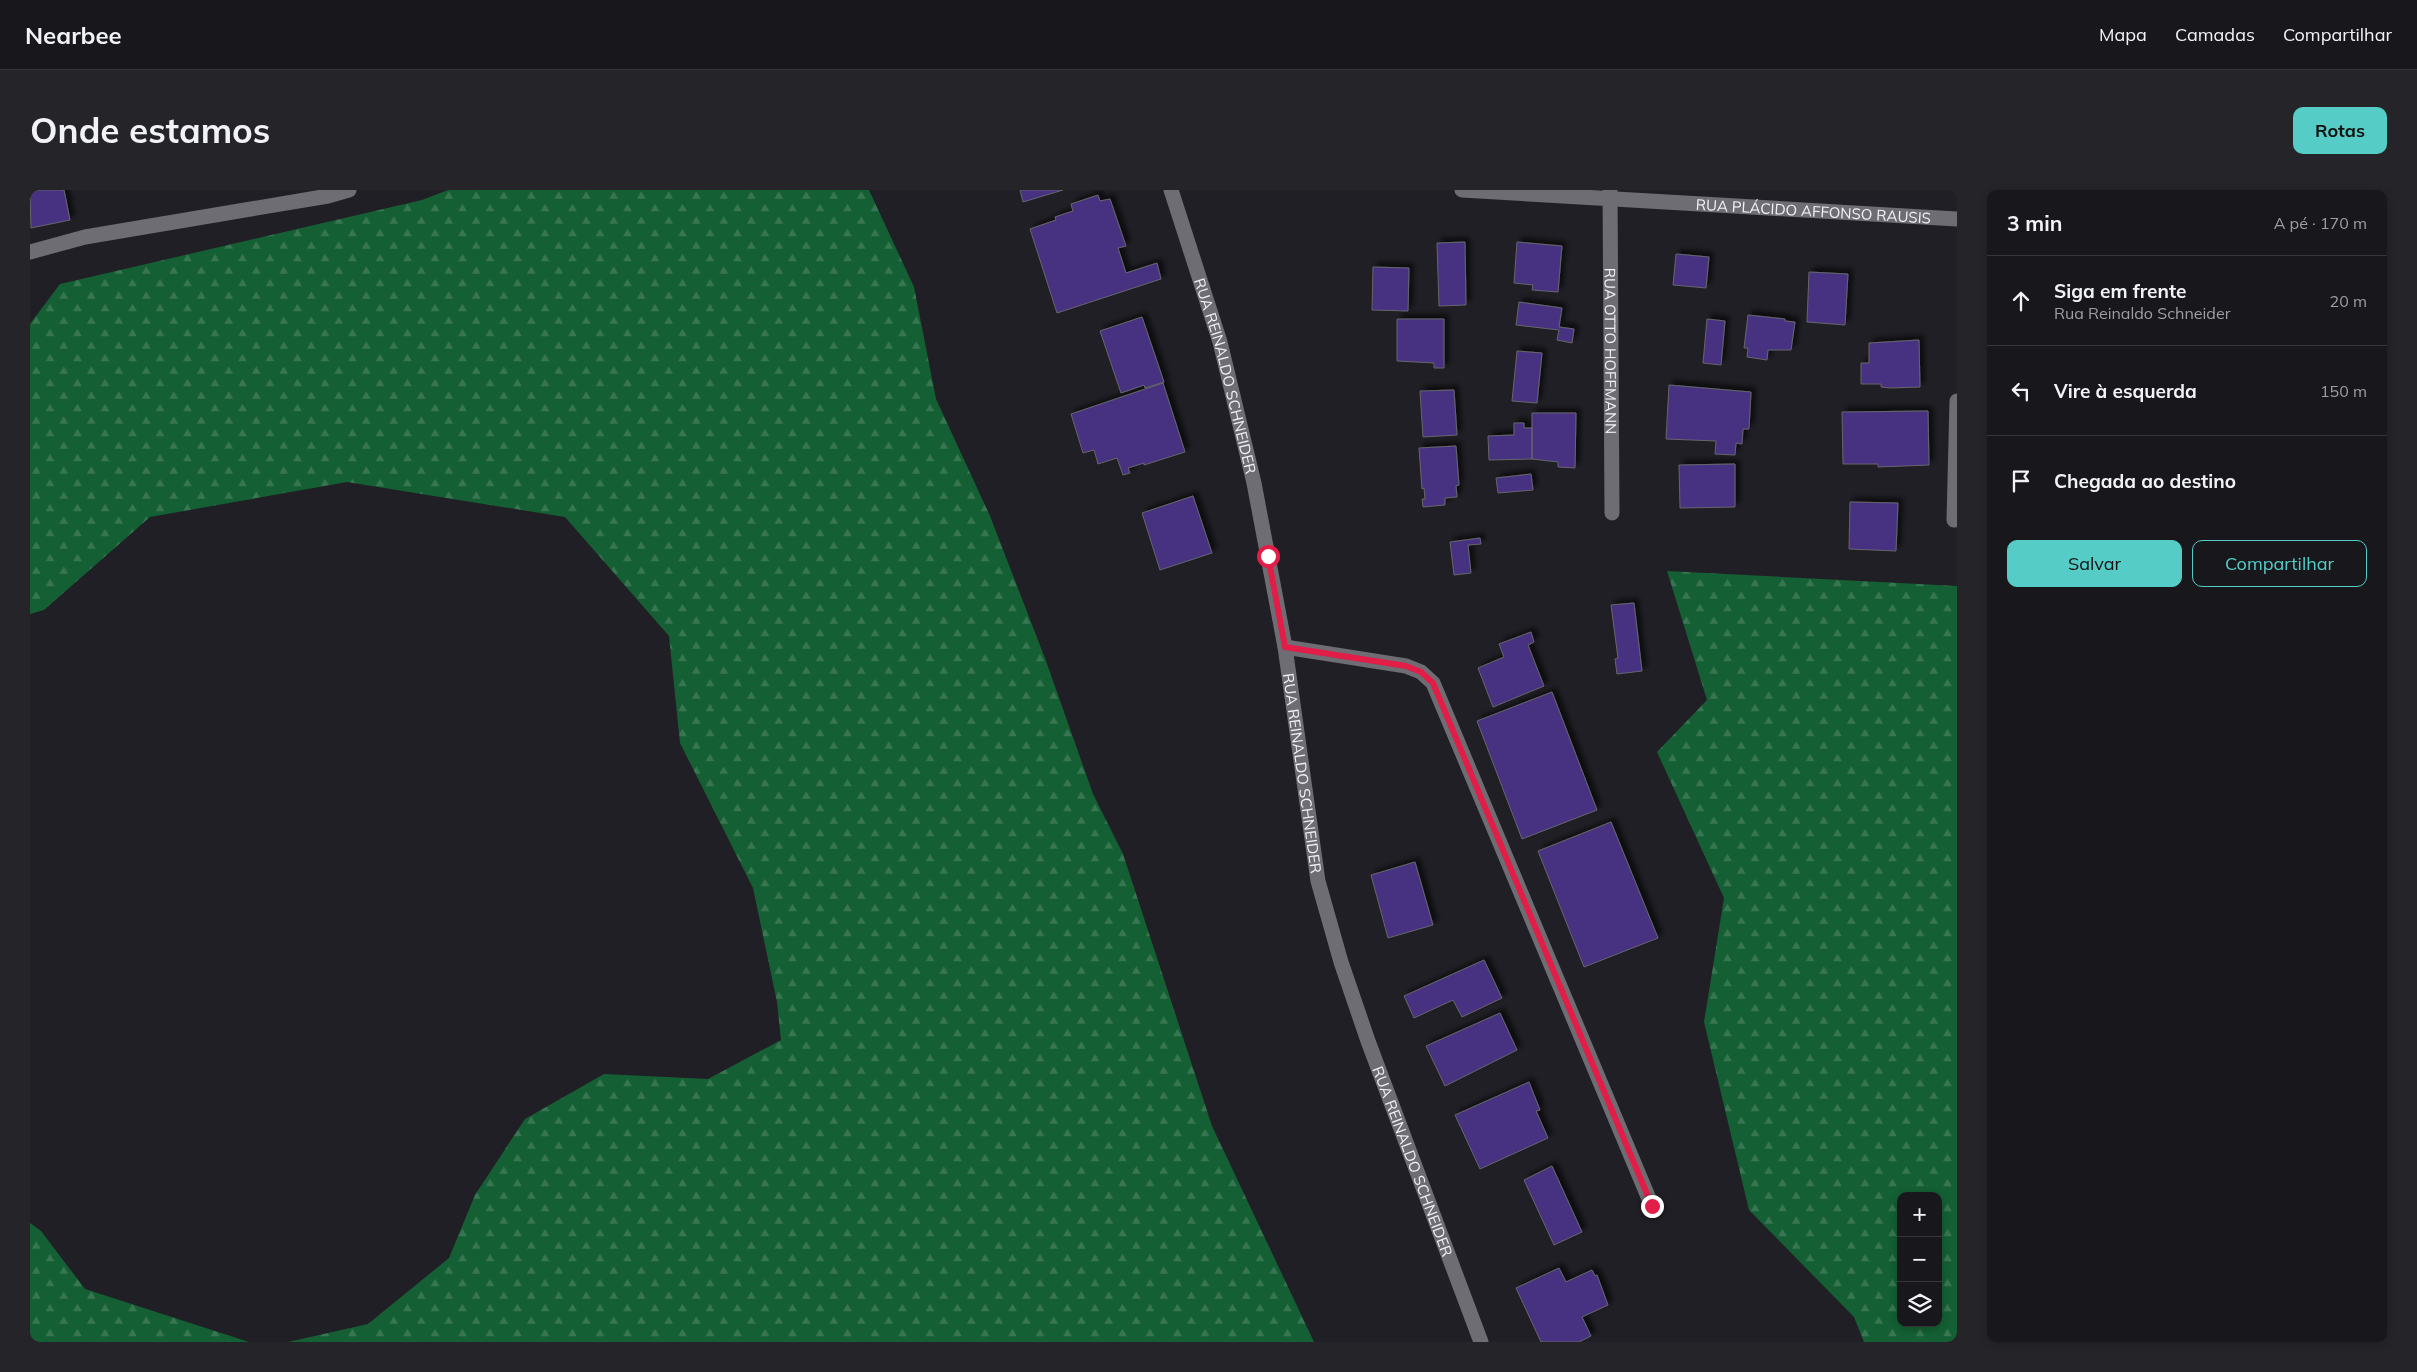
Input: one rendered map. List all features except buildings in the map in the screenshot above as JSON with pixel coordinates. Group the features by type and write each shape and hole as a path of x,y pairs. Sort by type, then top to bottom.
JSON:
{"street":[{"path":"30,252 85,237 318,198 349,190"},
{"name":"RUA REINALDO SCHNEIDER","path":"1176,190 1220,342 1254,484 1285,647 1318,881 1341,962 1368,1041 1481,1342"},
{"name":"RUA PLÁCIDO AFFONSO RAUSIS","path":"1462,190 1610,194 1957,219"},
{"name":"RUA OTTO HOFFMANN","path":"1610,194 1612,513"},
{"path":"1954,520 1957,401"},
{"path":"1285,647 1406,666 1421,672 1433,683 1652,1206"}],"green space":[{"path":"448,190 869,190 914,287 936,399 990,516 1046,661 1093,794 1123,854 1212,1126 1314,1342 288,1342 368,1324 449,1258 475,1195 525,1119 604,1074 708,1079 781,1040 777,1002 753,888 680,743 669,636 565,517 347,482 150,517 44,610 30,614 30,324 60,284 422,200"},
{"path":"1667,571 1957,586 1957,1342 1864,1342 1854,1317 1749,1210 1704,1022 1724,898 1657,752 1707,700"},
{"path":"30,1223 41,1231 85,1289 249,1342 30,1342"}],"route":[{"path":"1268,556 1285,647 1406,666 1421,672 1433,683 1652,1206"}]}
